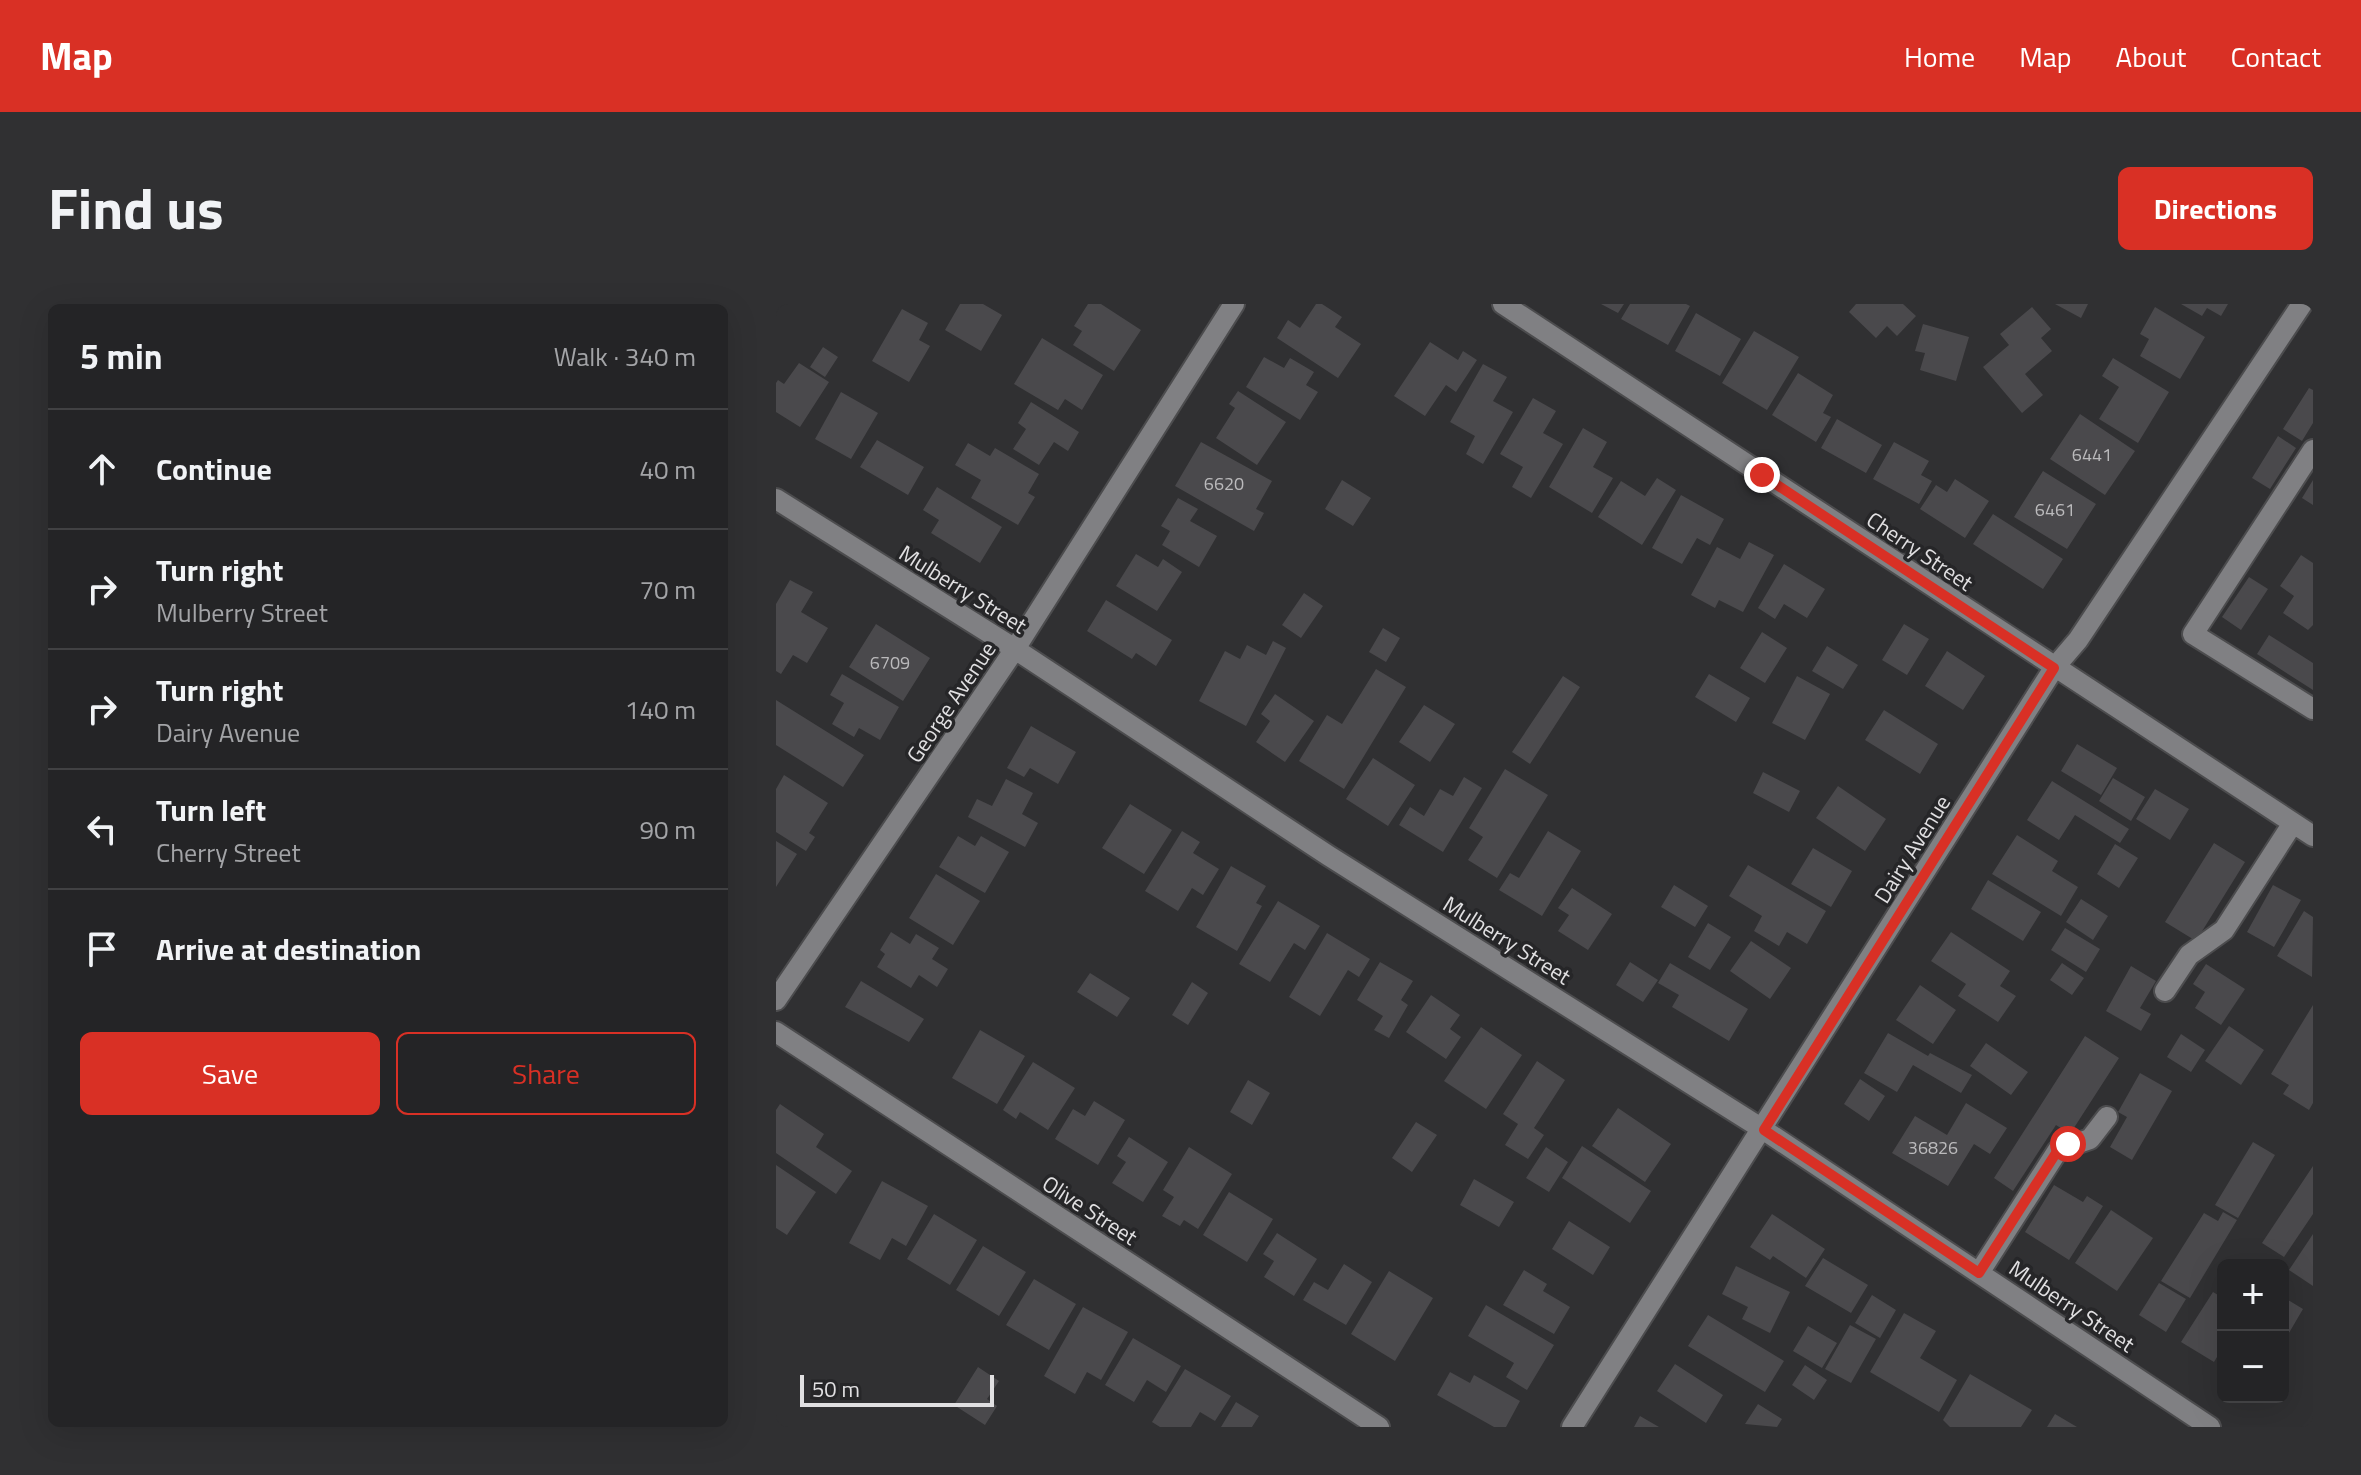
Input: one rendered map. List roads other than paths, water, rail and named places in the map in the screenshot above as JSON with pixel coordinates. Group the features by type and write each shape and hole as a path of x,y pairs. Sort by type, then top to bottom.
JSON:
{"street":[{"name":"George Avenue","path":"776,1000 1015,649 1234,304"},
{"name":"Cherry Street","path":"1503,304 2313,836"},
{"name":"Dairy Avenue","path":"1572,1427 1764,1130 2054,668 2078,640 2302,304"},
{"path":"2313,450 2193,634 2313,709"},
{"name":"Mulberry Street","path":"776,499 1015,649 1329,856 1764,1130 2210,1427"},
{"path":"2165,991 2189,955 2224,930 2293,823"},
{"name":"Olive Street","path":"776,1032 1379,1427"},
{"path":"1979,1273 2058,1150 2090,1139 2107,1117"}]}
